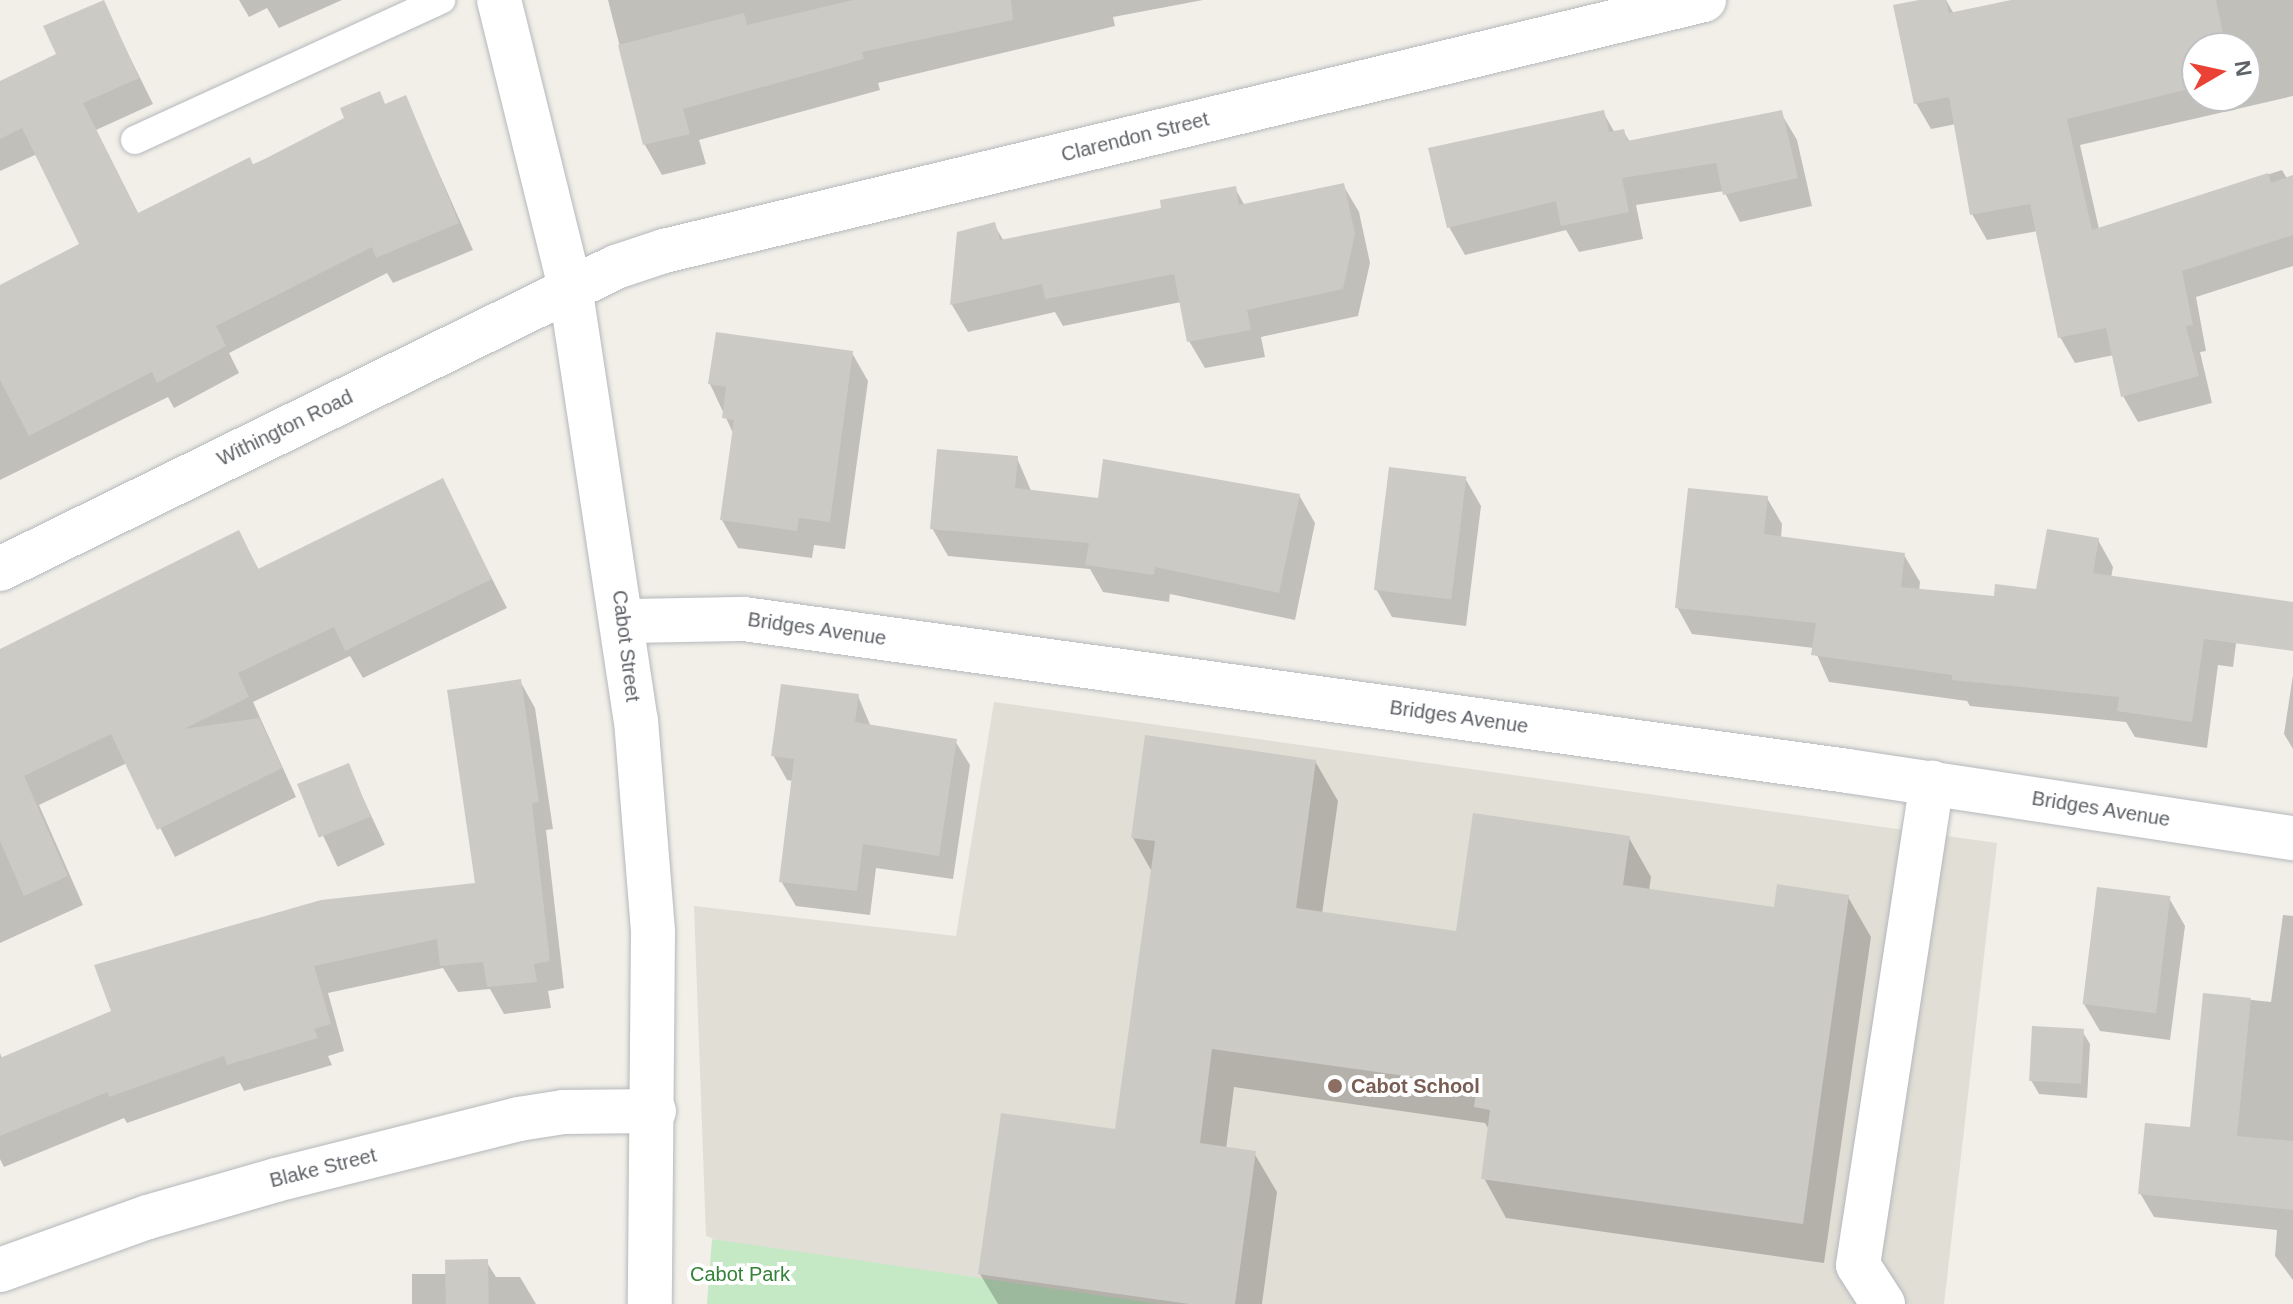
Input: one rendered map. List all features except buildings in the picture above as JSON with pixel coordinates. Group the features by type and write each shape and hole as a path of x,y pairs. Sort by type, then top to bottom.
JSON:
{"street":[{"name":"Cabot Street","path":"499,0 570,286 624,621 653,932 654,1111 650,1304"},
{"name":"Clarendon Street","path":"570,286 664,251 1704,0"},
{"name":"Withington Road","path":"0,569 570,286"},
{"name":"Bridges Avenue","path":"624,621 744,619 1932,783 2293,838"},
{"path":"1883,1304 1858,1265 1932,783"},
{"name":"Blake Street","path":"0,1270 148,1217 276,1180 519,1119 563,1112 654,1111"}],"lane":[{"path":"135,140 441,0"}],"shaded area":[{"name":"Cabot School","path":"994,702 1997,843 1944,1304 902,1304 706,1236 694,906 956,936"}],"green space":[{"name":"Cabot Park","path":"712,1239 1159,1304 707,1304"}],"place":[{"name":"Cabot School","path":"1335,1086"}]}
